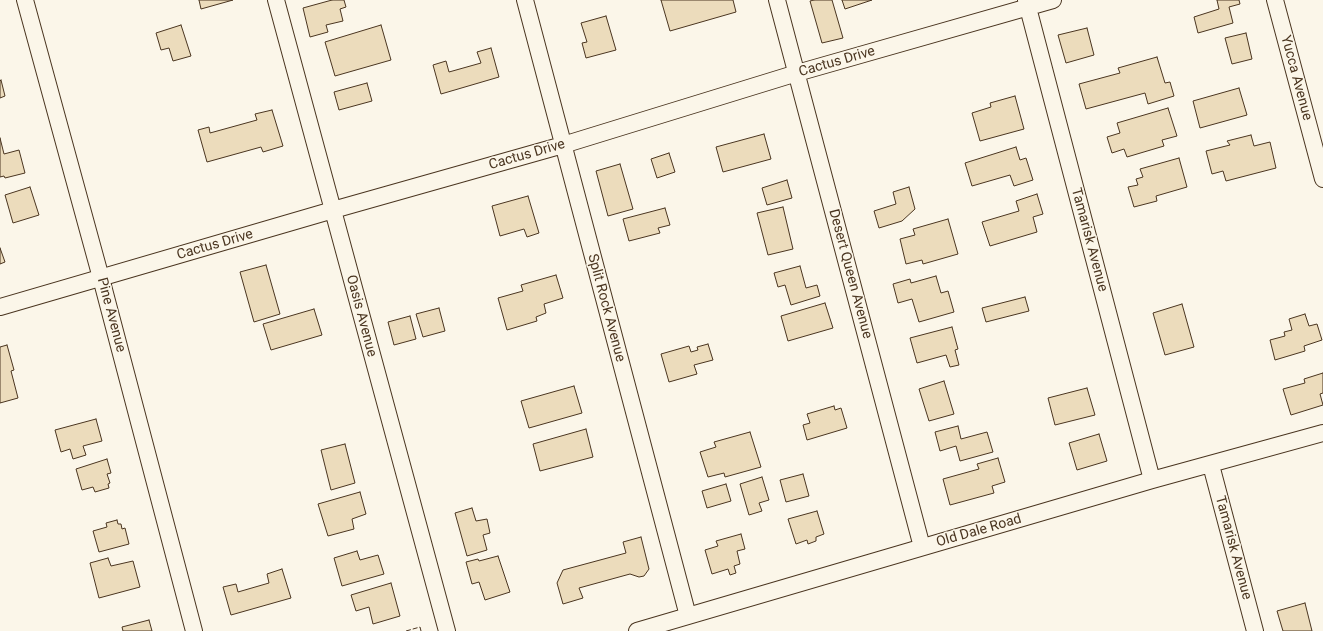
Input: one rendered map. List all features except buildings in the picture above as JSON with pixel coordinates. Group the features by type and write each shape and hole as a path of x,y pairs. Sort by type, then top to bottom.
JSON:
{"street":[{"name":"Pine Avenue","path":"25,0 101,278 194,631"},
{"name":"Oasis Avenue","path":"276,0 446,631"},
{"name":"Split Rock Avenue","path":"525,0 688,616"},
{"name":"Desert Queen Avenue","path":"777,0 922,547"},
{"name":"Cactus Drive","path":"0,308 333,210 563,145 1027,3 1052,0"},
{"name":"Yucca Avenue","path":"1275,0 1323,179"},
{"name":"Tamarisk Avenue","path":"1027,3 1152,480"},
{"name":"Old Dale Road","path":"637,631 1152,480 1323,433"},
{"name":"Tamarisk Avenue","path":"1211,465 1255,631"}],"fence":[{"path":"406,631 420,627 421,631"}]}
